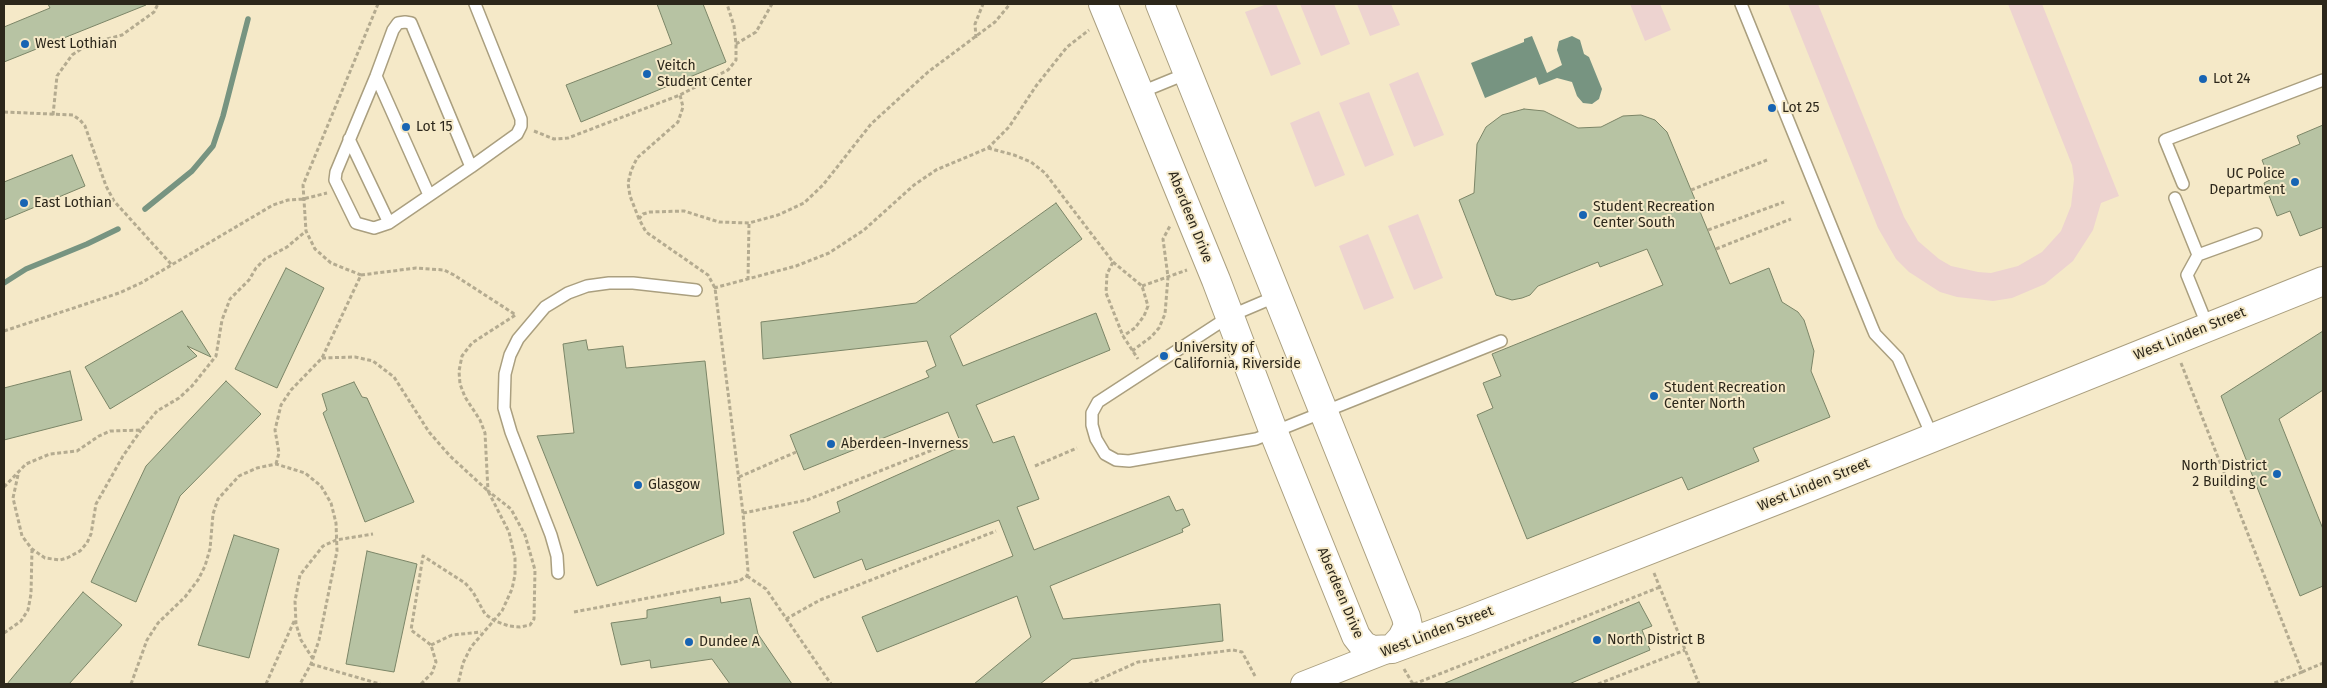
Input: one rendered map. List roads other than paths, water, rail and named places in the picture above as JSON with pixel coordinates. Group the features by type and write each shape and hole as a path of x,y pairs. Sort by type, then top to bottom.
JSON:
{"street":[{"path":"1160,4 1406,617 1408,626 1402,638 1392,650"},
{"name":"Aberdeen Drive","path":"1107,13 1230,316 1274,433 1356,636 1362,645 1372,650 1392,650"},
{"name":"West Linden Street","path":"1303,684 1933,438 2323,281"}],"lane":[{"path":"471,167 411,23 398,23 393,30 349,139 336,172 335,180 356,223 364,227 374,228 389,223 471,167 517,134 521,126 521,118 475,4"},
{"path":"1741,4 1875,334 1898,358 1933,438"},
{"path":"1139,93 1188,73"},
{"path":"376,76 429,195"},
{"path":"2184,184 2165,140 2323,80"},
{"path":"349,139 389,223"},
{"path":"2175,198 2198,255"},
{"path":"2208,327 2187,275 2198,255 2256,234"},
{"path":"558,573 557,556 551,535 511,432 504,408 505,374 510,355 518,339 545,307 568,293 587,286 609,283 633,283 696,290"},
{"path":"1277,296 1230,316 1098,402 1092,413 1096,440 1105,454 1116,460 1129,461 1256,439 1501,341"}],"waterway":[{"path":"145,209 192,171 213,146 223,116 248,19"},
{"path":"4,283 26,269 118,229"}],"place":[{"name":"West Lothian","path":"25,44"},
{"name":"Veitch Student Center","path":"647,74"},
{"name":"Lot 24","path":"2203,79"},
{"name":"Lot 25","path":"1772,108"},
{"name":"Lot 15","path":"406,127"},
{"name":"UC Police Department","path":"2295,182"},
{"name":"East Lothian","path":"24,203"},
{"name":"Student Recreation Center South","path":"1583,215"},
{"name":"University of California, Riverside","path":"1164,356"},
{"name":"Student Recreation Center North","path":"1654,396"},
{"name":"Aberdeen-Inverness","path":"831,444"},
{"name":"North District 2 Building C","path":"2277,474"},
{"name":"Glasgow","path":"638,485"},
{"name":"North District B","path":"1597,640"},
{"name":"Dundee A","path":"689,642"}]}
